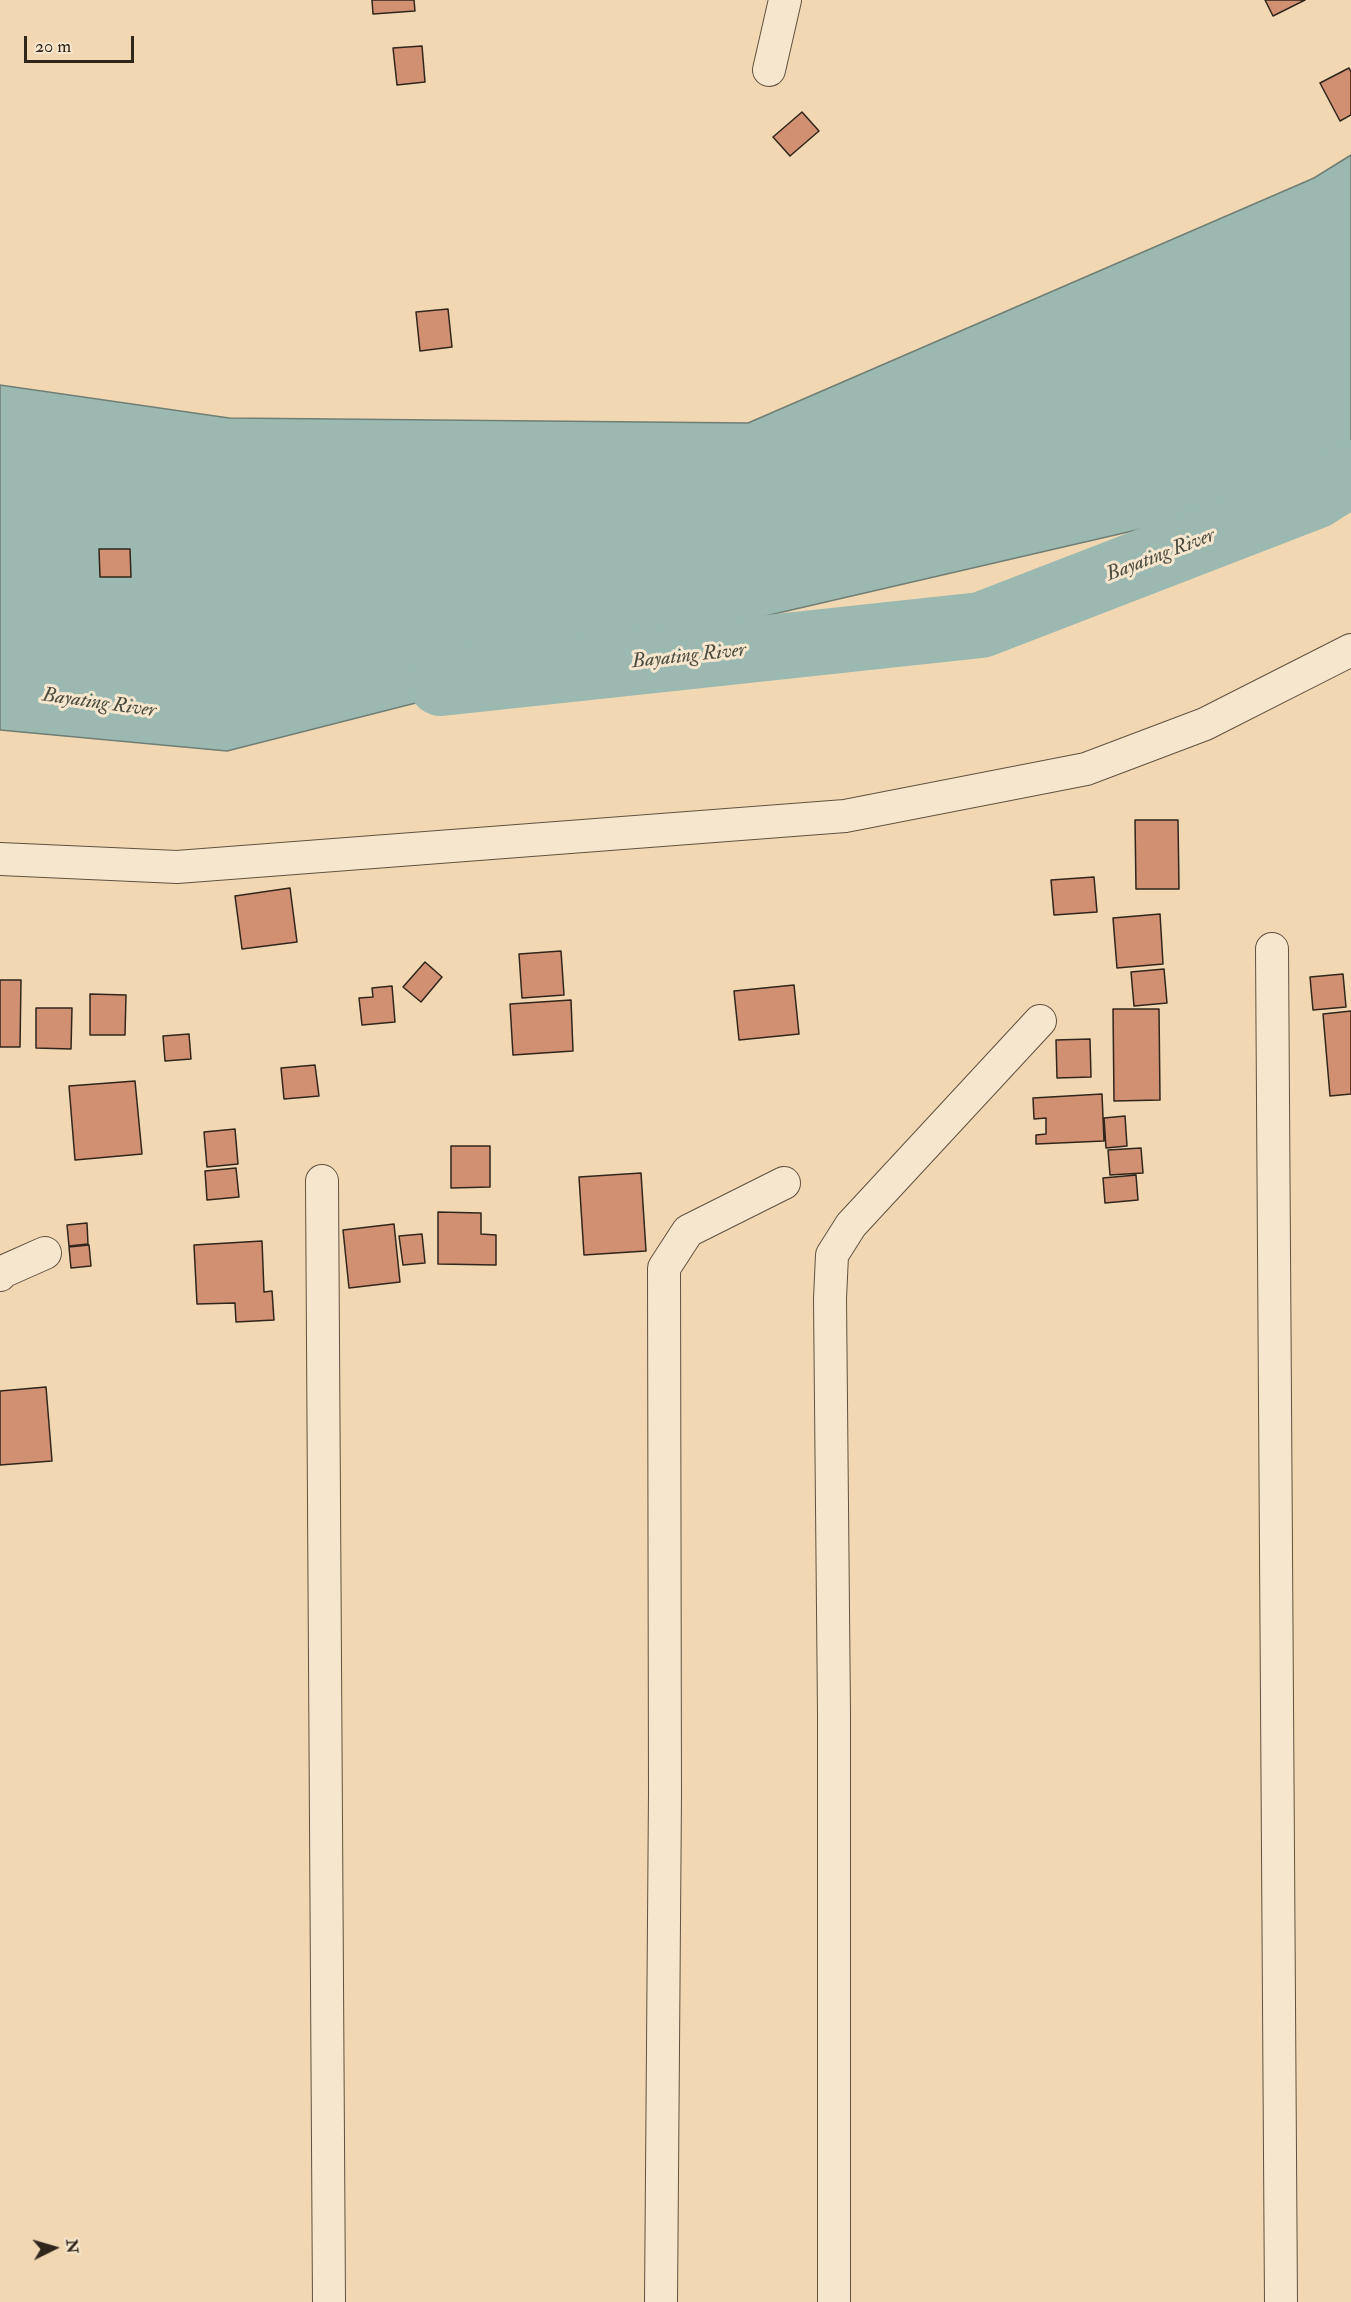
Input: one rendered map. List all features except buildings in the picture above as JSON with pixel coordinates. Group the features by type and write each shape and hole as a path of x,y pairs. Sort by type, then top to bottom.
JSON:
{"street":[{"path":"769,70 785,0"},
{"path":"0,859 177,867 845,816 1086,770 1205,724 1351,650"},
{"path":"1272,949 1281,2302"},
{"path":"834,2302 834,1713 830,1299 832,1255 851,1225 1040,1021"},
{"path":"322,1181 328,2302"},
{"path":"661,2302 665,1804 663,1268 688,1231 784,1183"},
{"path":"0,1275 2,1272 45,1253"}],"water":[{"path":"1351,155 1351,450 1249,504 679,636 227,751 0,730 0,385 229,418 748,423 1314,178"}],"waterway":[{"name":"Bayating River","path":"441,683 981,625 1315,496 1351,473"}]}
